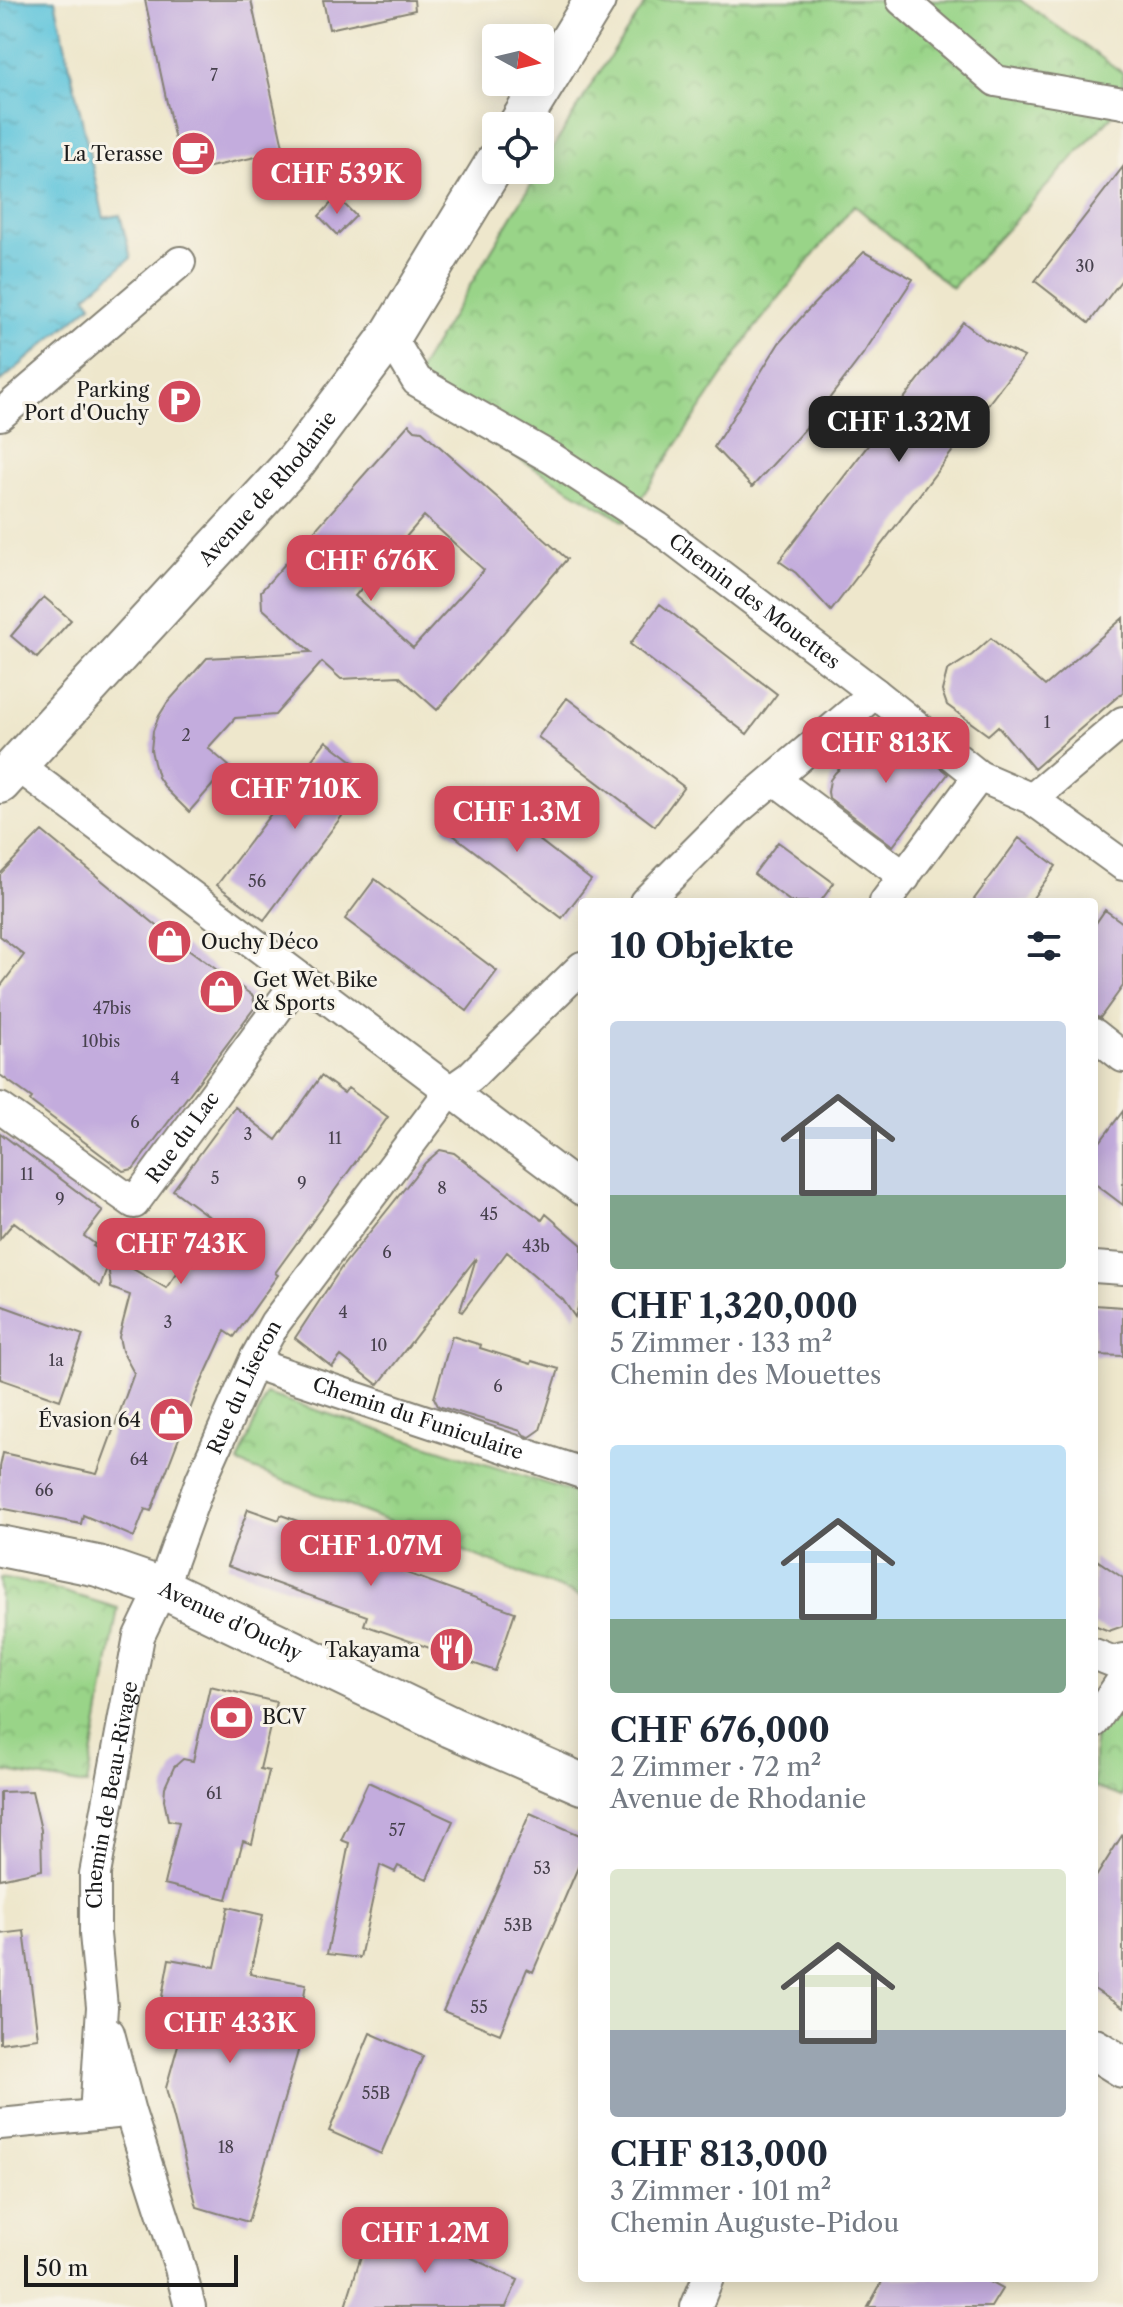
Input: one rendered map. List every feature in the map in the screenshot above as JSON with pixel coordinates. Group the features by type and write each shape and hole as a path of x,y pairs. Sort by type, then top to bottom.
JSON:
{"main road":[{"path":"527,112 595,0"},
{"name":"Avenue de Rhodanie","path":"9,774 296,461 390,336 483,184"},
{"name":"Avenue d'Ouchy","path":"0,1546 98,1566 162,1588 451,1727 578,1782"},
{"path":"1098,2051 1123,2067"}],"street":[{"path":"902,0 996,81 1123,103"},
{"path":"0,415 180,262"},
{"name":"Chemin des Mouettes","path":"390,336 417,381 553,459 657,527 979,776 1032,799 1123,865"},
{"path":"649,898 739,808 875,693"},
{"path":"1032,799 1123,722"},
{"path":"9,774 300,978 578,1187"},
{"path":"774,779 899,893 979,776"},
{"name":"Rue du Liseron","path":"162,1588 201,1480 255,1359 275,1323 450,1091 470,1077 578,971"},
{"name":"Rue du Lac","path":"0,1108 134,1203 300,978"},
{"path":"1098,1037 1123,1057"},
{"path":"1098,1267 1123,1269"},
{"name":"Chemin du Funiculaire","path":"255,1359 270,1369 578,1472"},
{"name":"Chemin de Beau-Rivage","path":"95,2115 102,2007 95,1934 95,1874 139,1636 162,1588"},
{"path":"1098,1656 1114,1662 1123,1659"},
{"path":"1098,1716 1123,1679"},
{"name":"Chemin de Beau-Rivage","path":"102,2007 130,2112 190,2304"},
{"path":"0,2124 130,2112"},
{"path":"696,2307 706,2282"}],"green space":[{"path":"648,0 1020,0 1123,73 1123,104 952,288 854,205 753,330 625,522 408,393 531,184 554,184 554,147"},
{"path":"266,1394 578,1494 578,1595 238,1463"},
{"path":"0,1578 41,1585 118,1608 87,1785 0,1771"},
{"path":"1123,1694 1123,1797 1098,1788 1098,1731"}],"water":[{"path":"0,0 55,0 104,218 120,215 131,258 86,296 92,304 0,382"}],"building":[{"path":"145,0 251,0 284,151 182,173"},
{"path":"323,0 414,0 415,10 329,29"},
{"path":"1123,167 1123,278 1089,323 1035,281"},
{"path":"337,197 356,216 337,235 319,216"},
{"path":"864,252 913,279 863,354 813,420 752,487 714,447 779,343"},
{"path":"963,322 985,339 1024,357 831,611 796,573 779,561"},
{"path":"409,424 415,430 422,431 567,559 437,710 399,676 341,679 322,662 275,715 235,718 208,748 229,766 189,812 158,777 151,750 153,731 167,703 207,658 311,652 262,608 261,591","holes":["424,516 484,570 413,648 355,596"]},
{"path":"44,597 71,620 37,658 11,636"},
{"path":"660,604 777,694 747,734 630,644"},
{"path":"1123,618 1123,692 1034,769 998,726 988,735 947,705 942,691 947,671 991,638 1045,686"},
{"path":"567,698 684,787 655,826 538,737"},
{"path":"894,731 948,774 893,846 829,798 828,792 835,773 878,732"},
{"path":"326,741 372,776 264,920 217,885"},
{"path":"473,789 591,880 562,918 444,828"},
{"path":"42,831 162,930 253,996 255,1007 133,1169 123,1171 0,1075 0,987 24,955 0,936 0,874"},
{"path":"1019,838 1056,866 1033,898 975,898"},
{"path":"778,842 834,883 823,898 786,898 754,874"},
{"path":"375,879 497,971 467,1011 345,919"},
{"path":"1105,910 1123,923 1123,986 1100,1018 1098,1017 1098,920"},
{"path":"321,1076 344,1093 348,1088 388,1117 275,1273 278,1275 234,1337 225,1331 196,1394 151,1511 145,1509 134,1537 83,1515 81,1524 0,1508 3,1453 97,1474 134,1373 122,1351 119,1337 130,1295 111,1288 108,1265 100,1287 14,1222 0,1239 0,1133 103,1211 84,1236 95,1244 93,1246 166,1288 215,1221 173,1190 235,1107 276,1140"},
{"path":"1123,1111 1123,1205 1098,1186 1098,1145"},
{"path":"440,1150 454,1153 542,1220 546,1214 578,1242 578,1308 575,1317 563,1300 507,1252 462,1312 476,1258 378,1385 341,1356 332,1367 295,1338 341,1268 425,1163"},
{"path":"0,1305 83,1335 60,1400 0,1379"},
{"path":"1098,1305 1123,1307 1123,1356 1098,1355"},
{"path":"452,1336 531,1364 532,1361 559,1369 540,1430 530,1437 521,1431 438,1406 434,1398"},
{"path":"248,1509 279,1520 281,1515 388,1553 384,1565 515,1612 495,1671 364,1625 367,1616 227,1566"},
{"path":"1098,1561 1123,1578 1123,1626 1109,1631 1098,1627"},
{"path":"210,1686 276,1702 260,1769 269,1771 252,1844 243,1841 227,1899 164,1884 179,1822 168,1820 165,1787 174,1767 183,1759 193,1761"},
{"path":"368,1782 453,1821 427,1879 398,1866 395,1872 380,1865 360,1958 327,1954 349,1843 341,1840"},
{"path":"32,1791 41,1830 42,1870 0,1879 0,1792"},
{"path":"530,1813 578,1834 578,1867 533,1972 527,1969 500,2034 443,2011"},
{"path":"1123,1834 1123,2008 1098,1992 1098,1874"},
{"path":"228,1907 263,1915 250,1974 306,1984 295,2048 299,2048 248,2222 197,2207 166,2088 183,2027 157,2023 169,1959 215,1967"},
{"path":"24,1931 38,2038 0,2043 0,1934"},
{"path":"370,2033 423,2056 381,2154 329,2131"},
{"path":"420,2216 440,2228 436,2241 518,2280 506,2307 345,2307 368,2234 404,2246"},
{"path":"882,2282 989,2282 1002,2289 991,2307 868,2307"}],"place":[{"name":"La Terasse","path":"194,154"},
{"name":"Parking Port d'Ouchy","path":"180,401"},
{"name":"Ouchy Déco","path":"170,942"},
{"name":"Get Wet Bike & Sports","path":"222,991"},
{"name":"Évasion 64","path":"172,1420"},
{"name":"Takayama","path":"451,1650"},
{"name":"BCV","path":"231,1717"}]}
